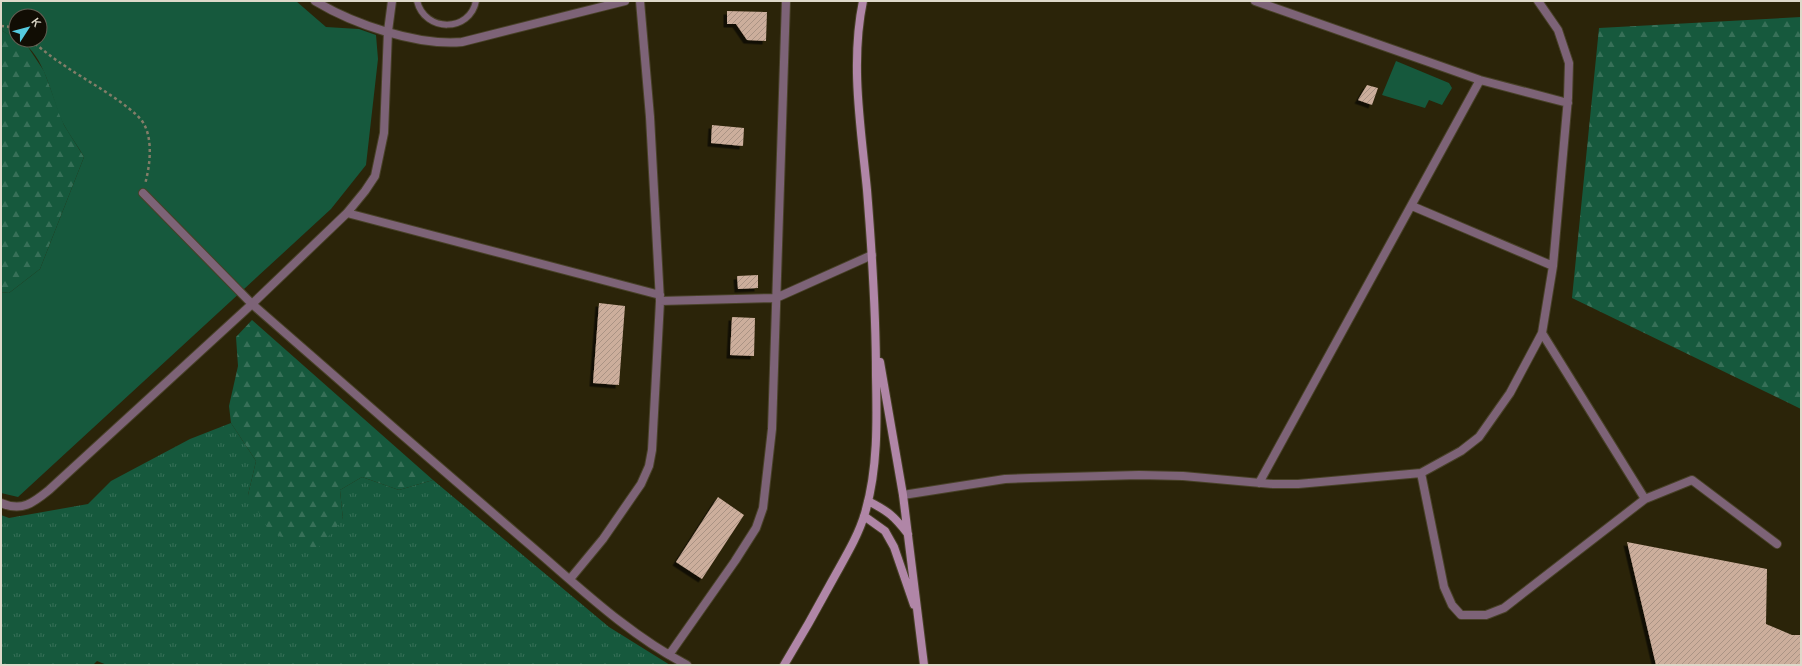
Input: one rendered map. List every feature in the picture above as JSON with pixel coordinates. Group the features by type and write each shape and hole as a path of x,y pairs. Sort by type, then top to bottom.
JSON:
{"main road":[{"path":"784,665 842,564 858,532 864,516 873,478 875,446 876,337 872,255 858,89 857,53 860,16 863,1"},
{"path":"876,337 903,496 924,665"},
{"path":"868,501 896,518 908,535"},
{"path":"864,516 884,531 894,547 919,621"}],"street":[{"path":"315,1 350,18 388,31 433,42 448,43 462,42 625,1"},
{"path":"1,503 8,506 21,507 34,502 49,490 252,304 347,213 365,191 375,176 384,133 388,31 392,1"},
{"path":"570,579 603,539 641,484 649,466 652,450 660,298 650,117 640,1"},
{"path":"669,655 735,561 756,528 763,508 772,429 786,1"},
{"path":"1255,1 1480,80 1568,103"},
{"path":"903,496 1005,479 1139,475 1183,476 1259,483 1298,484 1420,473 1461,451 1479,437 1510,392 1542,333 1553,266 1568,103 1569,63 1558,30 1538,1"},
{"path":"1259,483 1480,80"},
{"path":"143,193 252,304 408,441 636,634 687,665"},
{"path":"1412,206 1553,266"},
{"path":"347,213 660,298 776,298 872,255"},
{"path":"1542,333 1645,499"},
{"path":"1420,473 1444,587 1452,605 1461,615 1486,615 1504,608 1645,499 1692,480 1776,544"}],"lane":[{"path":"417,1 419,9 428,20 439,25 452,24 464,19 474,11 476,1"}],"path":[{"path":"40,48 61,64 111,96 143,123 149,135 148,176 143,193"}],"green space":[{"path":"1,1 296,1 326,27 359,29 376,35 378,59 366,165 331,209 18,497 1,493 1,292 9,293 40,269 84,157 64,125 42,67 36,56 29,48 48,48 48,8 8,8 8,34 1,30"},
{"path":"1801,17 1801,409 1572,298 1599,28"},
{"path":"1,30 8,34 8,48 29,48 44,71 64,125 84,157 40,269 9,293 1,292"},
{"path":"1396,61 1449,83 1452,88 1442,105 1429,100 1425,108 1382,95"},
{"path":"252,320 433,480 399,490 362,477 340,490 343,520 317,549 271,533 248,495 256,461 231,423 229,406 238,366 236,337"},
{"path":"231,423 256,461 248,495 343,520 340,490 362,477 399,490 433,480 609,627 670,665 107,665 97,661 93,665 1,665 1,515 9,518 88,504 111,481 190,439"}],"building":[{"path":"727,11 767,12 766,41 747,40 736,24 727,24"},
{"path":"1367,85 1378,88 1372,105 1358,100"},
{"path":"712,125 744,128 743,146 711,143"},
{"path":"758,275 758,288 738,289 737,276"},
{"path":"599,303 625,306 619,385 593,383"},
{"path":"732,317 755,318 754,356 730,355"},
{"path":"718,497 744,515 702,579 676,562"},
{"path":"1627,542 1767,569 1766,624 1792,635 1801,635 1801,665 1656,665"}]}
